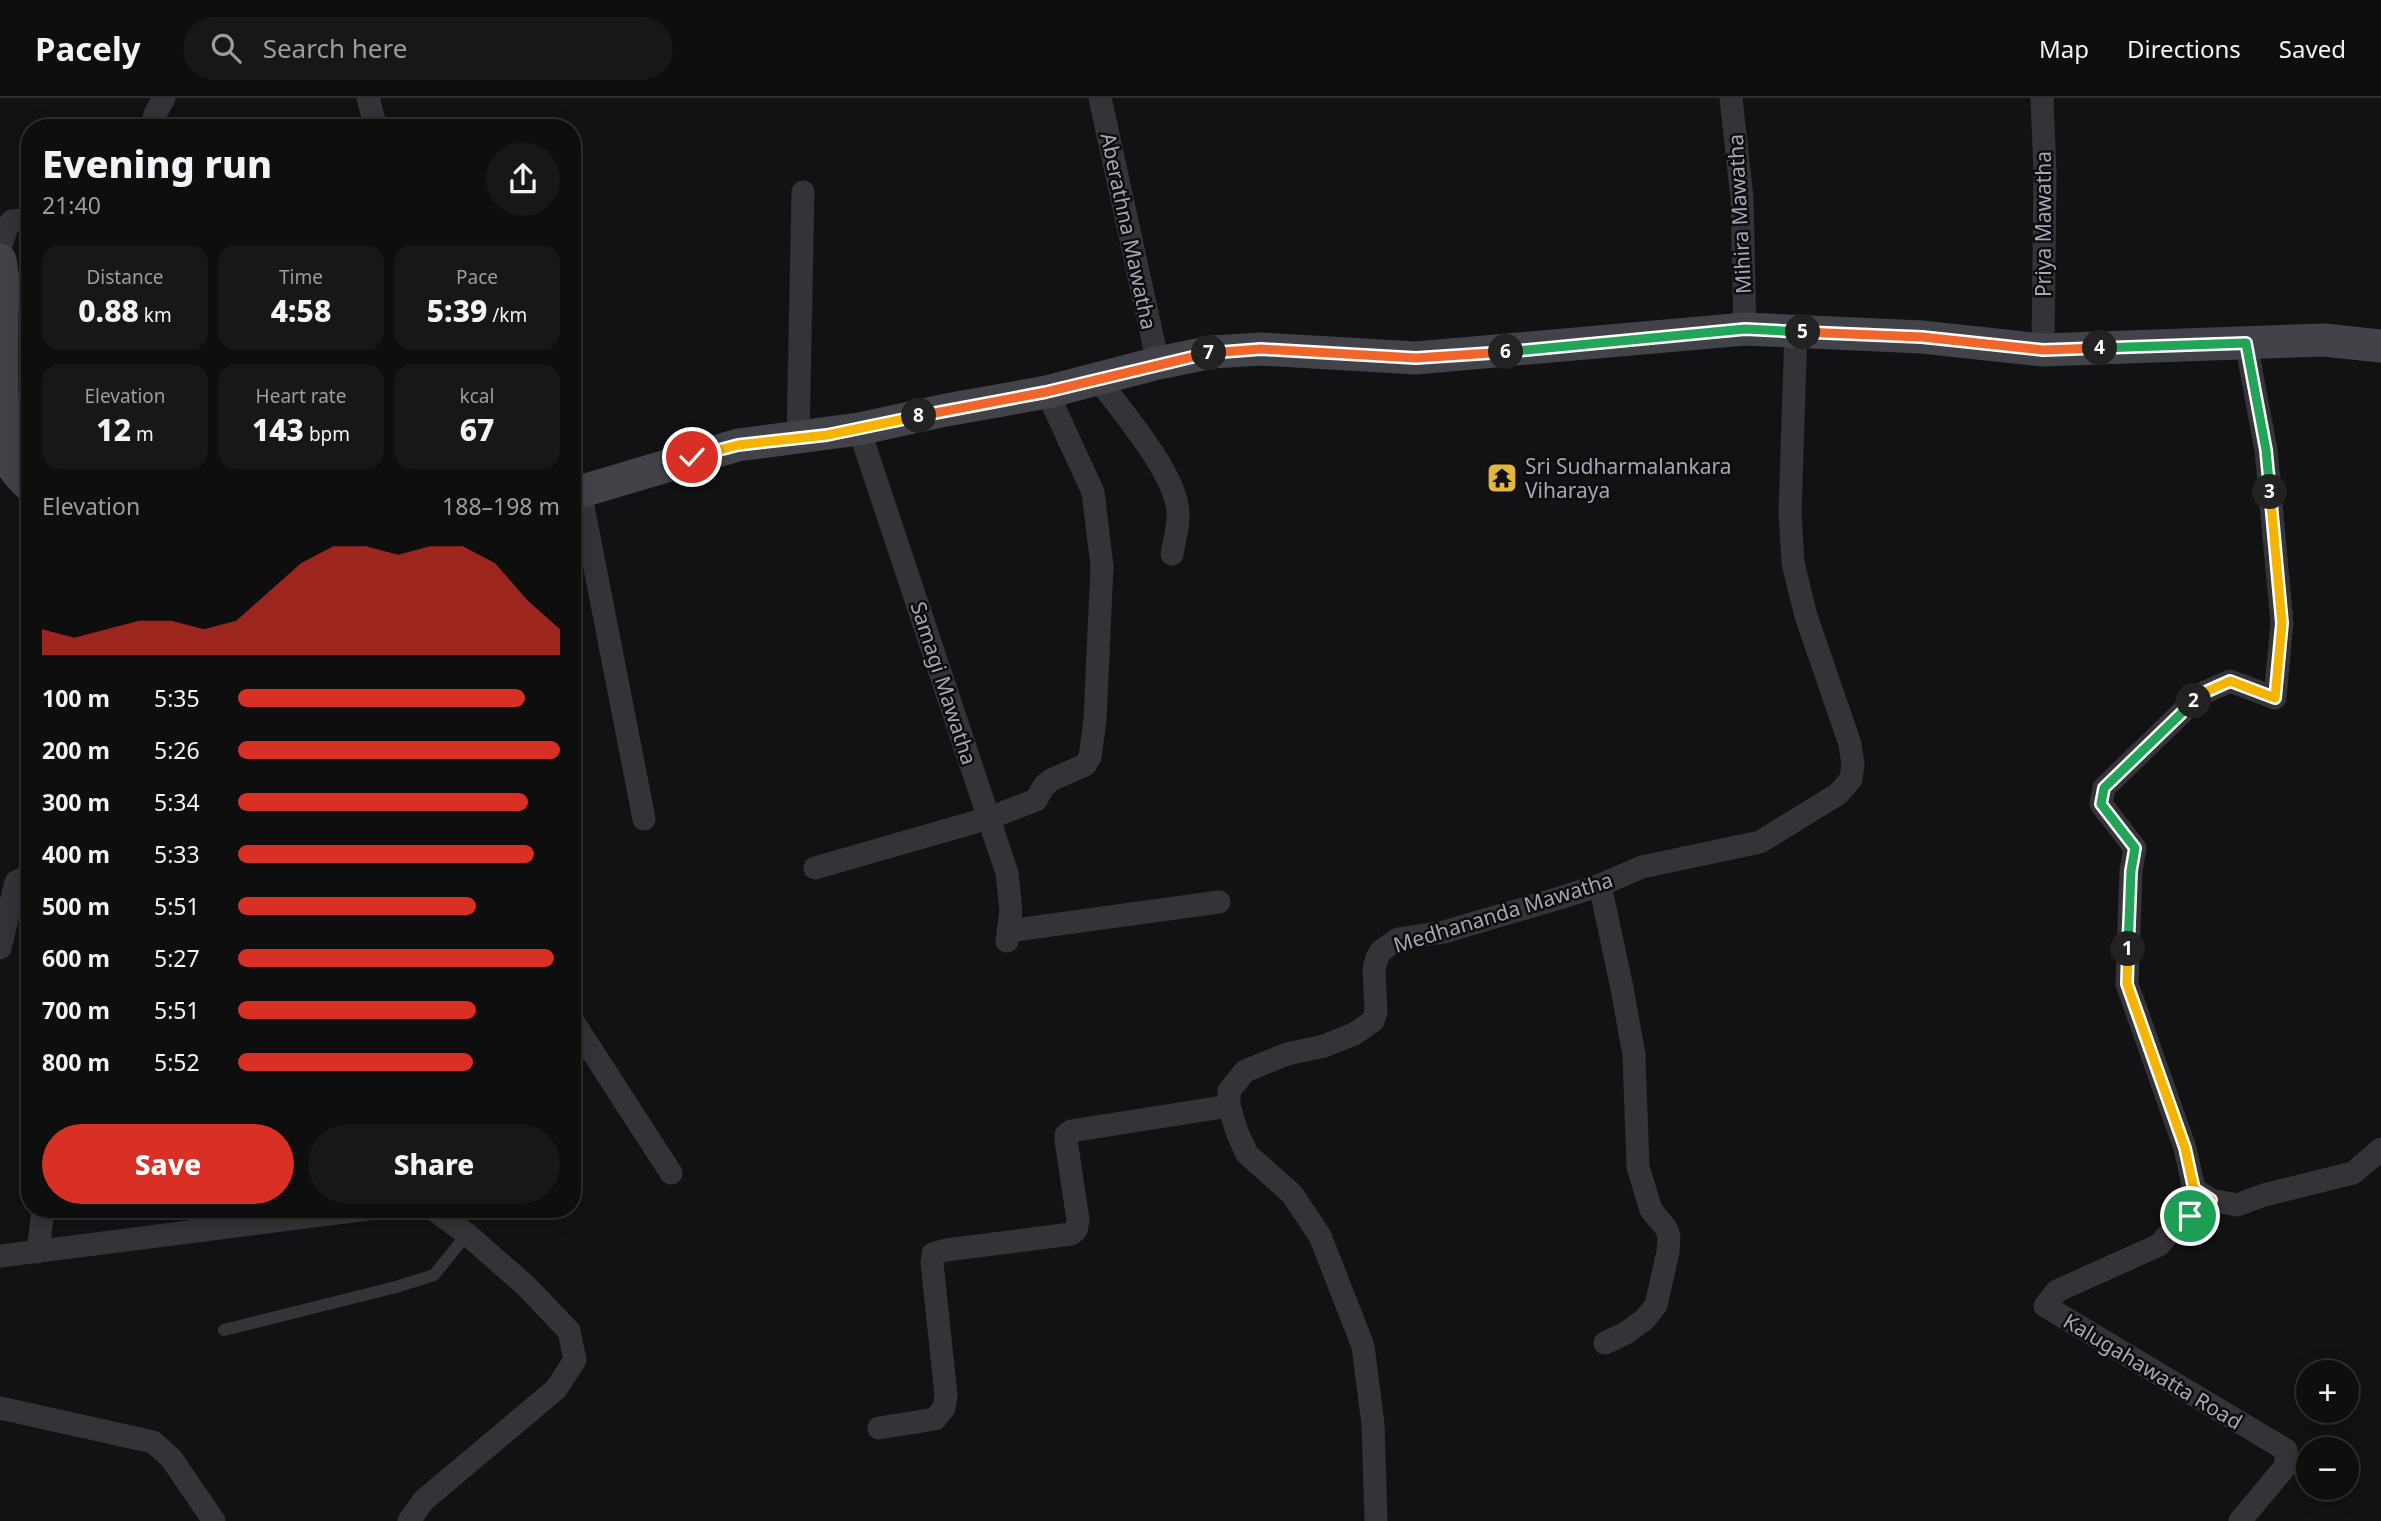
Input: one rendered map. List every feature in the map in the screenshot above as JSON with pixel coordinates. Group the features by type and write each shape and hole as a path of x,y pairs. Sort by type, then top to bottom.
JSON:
{"street":[{"path":"154,119 164,98"},
{"path":"368,98 374,119"},
{"name":"Aberathna Mawatha","path":"1100,98 1158,363"},
{"name":"Mihira Mawatha","path":"1731,98 1742,198 1745,329"},
{"name":"Priya Mawatha","path":"2042,98 2045,173 2043,350"},
{"path":"798,438 803,192"},
{"path":"0,248 7,227 12,221 21,220"},
{"path":"0,260 16,292 1,379 8,458 21,477"},
{"path":"581,491 738,445 859,429 1046,392 1158,363 1213,352 1261,349 1416,358 1745,329 1922,337 2043,350 2324,340 2381,346"},
{"name":"Medhananda Mawatha","path":"1229,1106 1229,1091 1245,1071 1287,1054 1324,1046 1354,1034 1373,1021 1376,1011 1374,969 1377,958 1381,951 1398,939 1444,932 1600,885 1642,867 1760,842 1838,794 1852,779 1850,744 1806,617 1793,563 1790,512 1797,331"},
{"path":"2246,343 2266,450 2282,623 2275,698 2230,681 2201,694 2104,788 2101,804 2135,848 2131,871 2127,984 2185,1148 2194,1189 2211,1200 2237,1205 2264,1195 2353,1173 2381,1149"},
{"path":"1098,379 1160,464 1174,488 1178,516 1172,554"},
{"path":"815,867 989,818 1036,800 1051,780 1085,765 1092,749 1102,566 1093,492 1046,392"},
{"name":"Samagi Mawatha","path":"859,429 1007,873 1011,911 1007,936 1219,902"},
{"path":"581,516 644,820"},
{"path":"0,948 16,882 21,880"},
{"path":"1600,885 1634,1055 1638,1167 1651,1210 1669,1236 1656,1305 1626,1333 1605,1343"},
{"path":"581,1034 671,1173"},
{"path":"879,1428 935,1419 944,1408 946,1395 933,1254 1071,1234 1076,1230 1078,1220 1066,1140 1066,1135 1071,1131 1229,1106 1237,1132 1248,1154 1292,1194 1320,1236 1363,1346 1373,1424 1376,1521"},
{"name":"Kalugahawatta Road","path":"2211,1200 2174,1228 2159,1245 2057,1292 2045,1306 2286,1450 2286,1466 2240,1521"},
{"path":"38,1252 42,1218"},
{"path":"0,1256 299,1218"},
{"path":"409,1521 425,1500 556,1389 575,1360 569,1331 527,1287 445,1218"},
{"path":"0,1408 153,1443 171,1458 214,1521"}],"lane":[{"path":"224,1330 434,1275 467,1234"}],"place":[{"name":"Sri Sudharmalankara Viharaya","path":"1502,478"}],"route":[{"path":"692,457 738,445 859,429 1046,392 1158,363 1213,352 1261,349 1416,358 1745,329 1922,337 2043,350 2246,343 2266,450 2282,623 2275,698 2230,681 2201,694 2104,788 2101,804 2135,848 2131,871 2127,984 2185,1148 2194,1189 2211,1200 2190,1216"}]}
